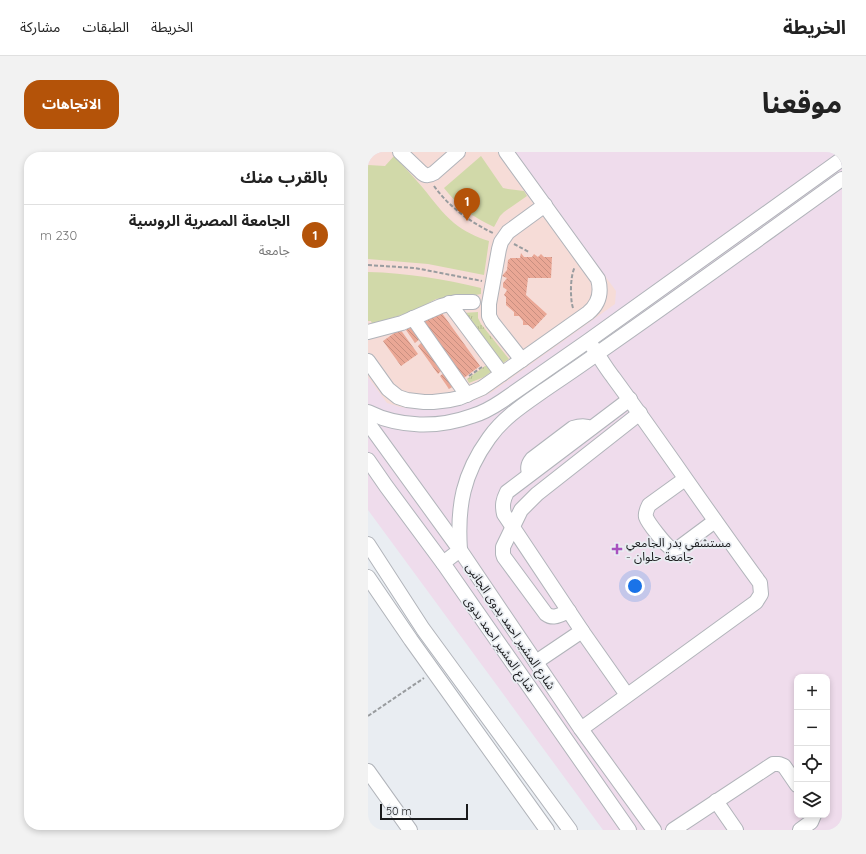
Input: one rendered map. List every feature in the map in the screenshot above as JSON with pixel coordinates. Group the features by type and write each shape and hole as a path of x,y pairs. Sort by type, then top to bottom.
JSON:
{"street":[{"path":"400,152 424,175 427,176 434,173 458,152"},
{"path":"368,361 388,389 394,395 402,399 424,402 450,400 467,395 482,388 593,309 597,304 600,292 598,279 506,152"},
{"path":"368,412 404,423 422,425 455,421 488,410 588,341 842,159"},
{"path":"443,563 460,550 458,530 460,510 463,490 470,471 478,453 503,422 518,409 598,354 842,179"},
{"path":"522,360 492,322 488,310 498,249 503,238 512,229 545,205"},
{"path":"368,332 396,325 449,303 472,302"},
{"path":"449,303 502,374"},
{"path":"413,318 467,395"},
{"path":"581,729 756,602 761,594 760,583 588,341"},
{"path":"627,695 512,528 504,514 502,506 503,498 507,492 630,399"},
{"path":"569,611 554,617 546,614 504,557 503,547 522,510 537,494 640,414"},
{"name":"شارع المشير احمد بدوى الجانبى","path":"368,422 460,550 581,729 654,830"},
{"path":"530,474 528,465 532,460 561,437 576,427 584,426 591,428"},
{"path":"554,457 565,471"},
{"name":"شارع المشير احمد بدوى","path":"368,460 443,563 629,830"},
{"path":"685,479 649,505 646,511 648,522 668,547 674,548 680,547 715,521"},
{"path":"368,544 424,629 570,830"},
{"path":"368,577 411,640 547,830"},
{"path":"411,640 424,629"},
{"path":"536,662 582,631"},
{"path":"673,830 692,825 716,801 773,764 784,766 795,782"},
{"path":"368,771 405,828"},
{"path":"716,801 736,830"},
{"path":"800,830 811,822 813,818"}],"path":[{"path":"427,176 446,200 470,221 529,252"},
{"path":"368,265 414,268 493,283"},
{"path":"574,310 571,301 572,273 577,265"},
{"path":"459,383 491,361"},
{"path":"368,716 434,672"}],"shaded area":[{"path":"368,152 842,152 842,830 603,830 368,510"},
{"path":"368,152 515,152 616,291 615,304 492,392 480,398 454,407 427,410 400,407 387,403 368,377"}],"green space":[{"path":"394,156 450,219 466,231 489,241 484,275 428,264 368,259 368,165 385,166"},
{"path":"481,156 503,188 524,191 527,196 504,212 494,227 466,211 444,188"},
{"path":"368,272 411,275 453,282 481,288 481,294 458,298 436,299 414,311 372,324 371,321 368,321"},
{"path":"478,312 478,318 481,324 509,359 500,365 463,313"},
{"path":"488,364 492,371 484,377 469,383 467,379"}],"building":[{"path":"521,253 524,257 532,257 534,254 538,257 541,254 544,257 552,257 551,278 528,278 526,295 547,314 533,329 528,325 523,325 523,321 519,316 514,316 514,312 506,305 506,297 504,295 507,290 503,287 503,283 507,278 502,276 507,270 508,260 511,258 520,258"},
{"path":"439,309 480,366 464,378 423,321"},
{"path":"411,326 420,339 415,343 406,330"},
{"path":"400,329 418,354 401,366 383,341"},
{"path":"422,342 442,370 438,374 418,346"},
{"path":"444,373 454,386 449,389 440,376"}],"place":[{"name":"الجامعة المصرية الروسية","path":"467,221"},
{"name":"مستشفي بدر الجامعي - جامعة حلوان","path":"617,549"}]}
